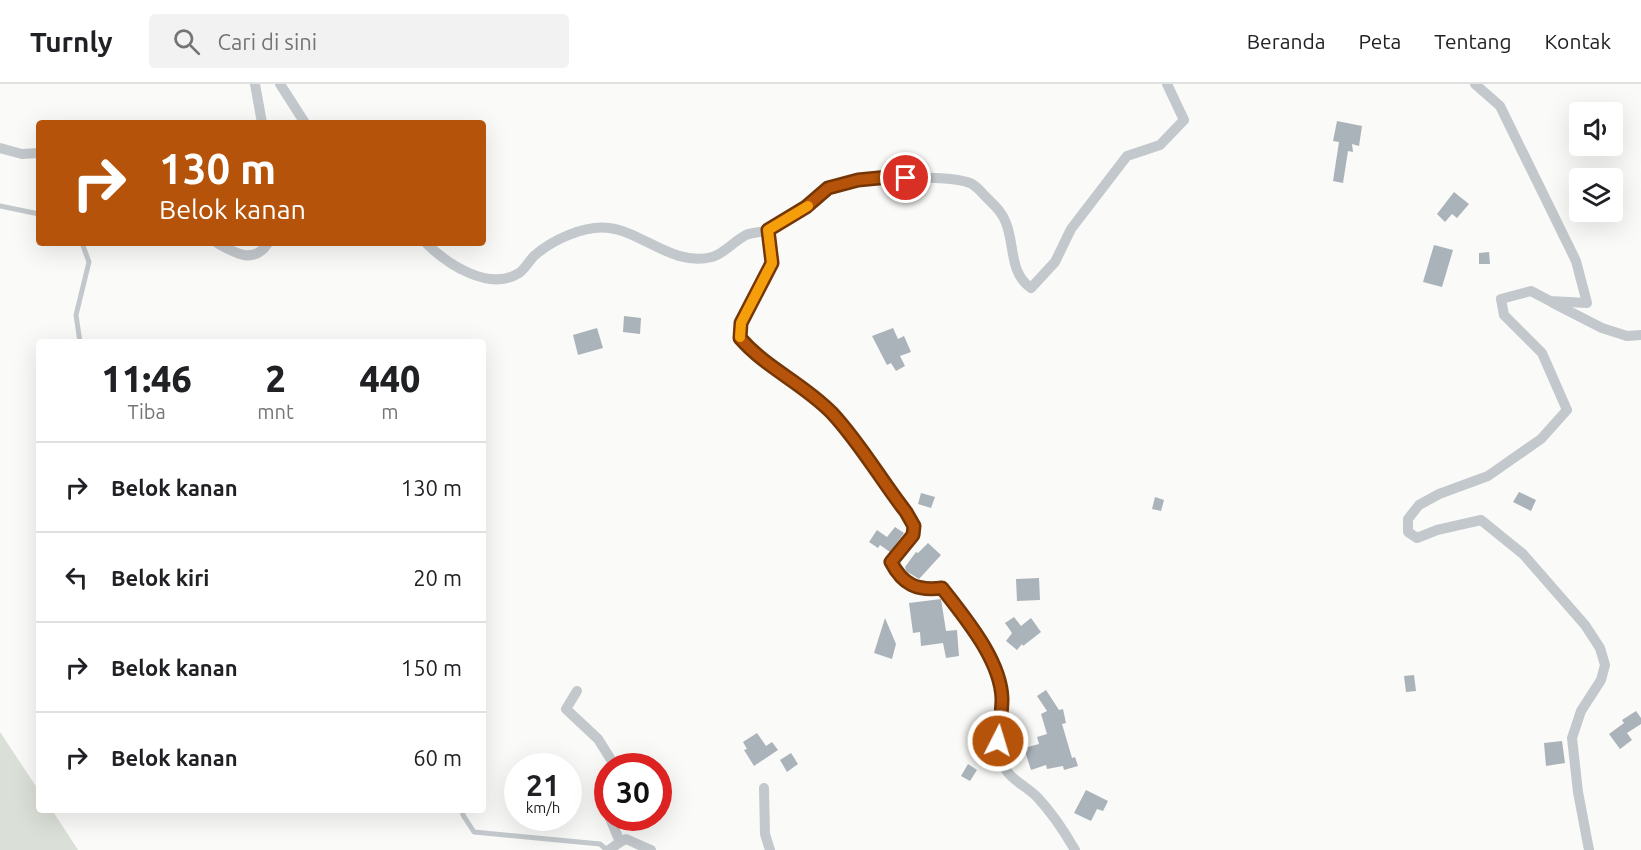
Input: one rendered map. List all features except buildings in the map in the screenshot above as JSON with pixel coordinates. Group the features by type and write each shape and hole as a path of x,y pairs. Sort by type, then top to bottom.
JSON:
{"street":[{"path":"255,84 261,120"},
{"path":"280,84 303,120"},
{"path":"430,246 457,268 492,279 507,278 519,272 535,255 551,245 590,228 610,228 633,236 651,246 694,260 714,257 747,234 768,230 806,207 828,188 858,180 889,177 947,178 971,183 999,210 1007,224 1018,274 1031,288 1055,262 1071,229 1127,156 1160,145 1184,120 1167,84"},
{"path":"1475,84 1500,106 1576,261 1587,303 1550,301"},
{"path":"0,148 22,154 36,153"},
{"path":"768,230 772,263 741,323 740,338 753,354 790,378 831,412 906,512 914,526 913,535 891,562 898,576 912,585 924,591 942,588 986,650 998,678 1002,698 998,741 1002,764 1017,782 1036,795 1058,822 1075,850"},
{"path":"222,246 233,252 249,256 261,251 265,246"},
{"path":"1589,850 1578,792 1572,738 1581,711 1601,680 1605,665 1600,648 1585,625 1523,554 1480,520 1437,530 1417,538 1408,532 1408,519 1419,505 1440,494 1488,476 1541,438 1567,410 1542,353 1504,315 1501,300 1531,291 1602,328 1627,336 1641,335"},
{"path":"577,691 566,709 598,739 607,753"},
{"path":"764,788 765,834 770,850"},
{"path":"615,831 620,842"},
{"path":"608,850 626,839 651,850"}],"lane":[{"path":"0,206 36,213"},
{"path":"80,339 76,315 89,262 83,246"},
{"path":"463,813 474,832 600,844 608,850"}],"shaded area":[{"path":"0,732 36,786 36,813 54,813 78,850 0,850"}],"slow traffic":[{"path":"740,337 741,323 772,263 768,230 808,206"}],"route":[{"path":"906,178 858,180 828,188 806,207 768,230 772,263 741,323 740,338 753,354 790,378 831,412 906,512 914,526 913,535 891,562 898,576 912,585 924,591 942,588 986,650 998,678 1002,698 998,741"}]}
